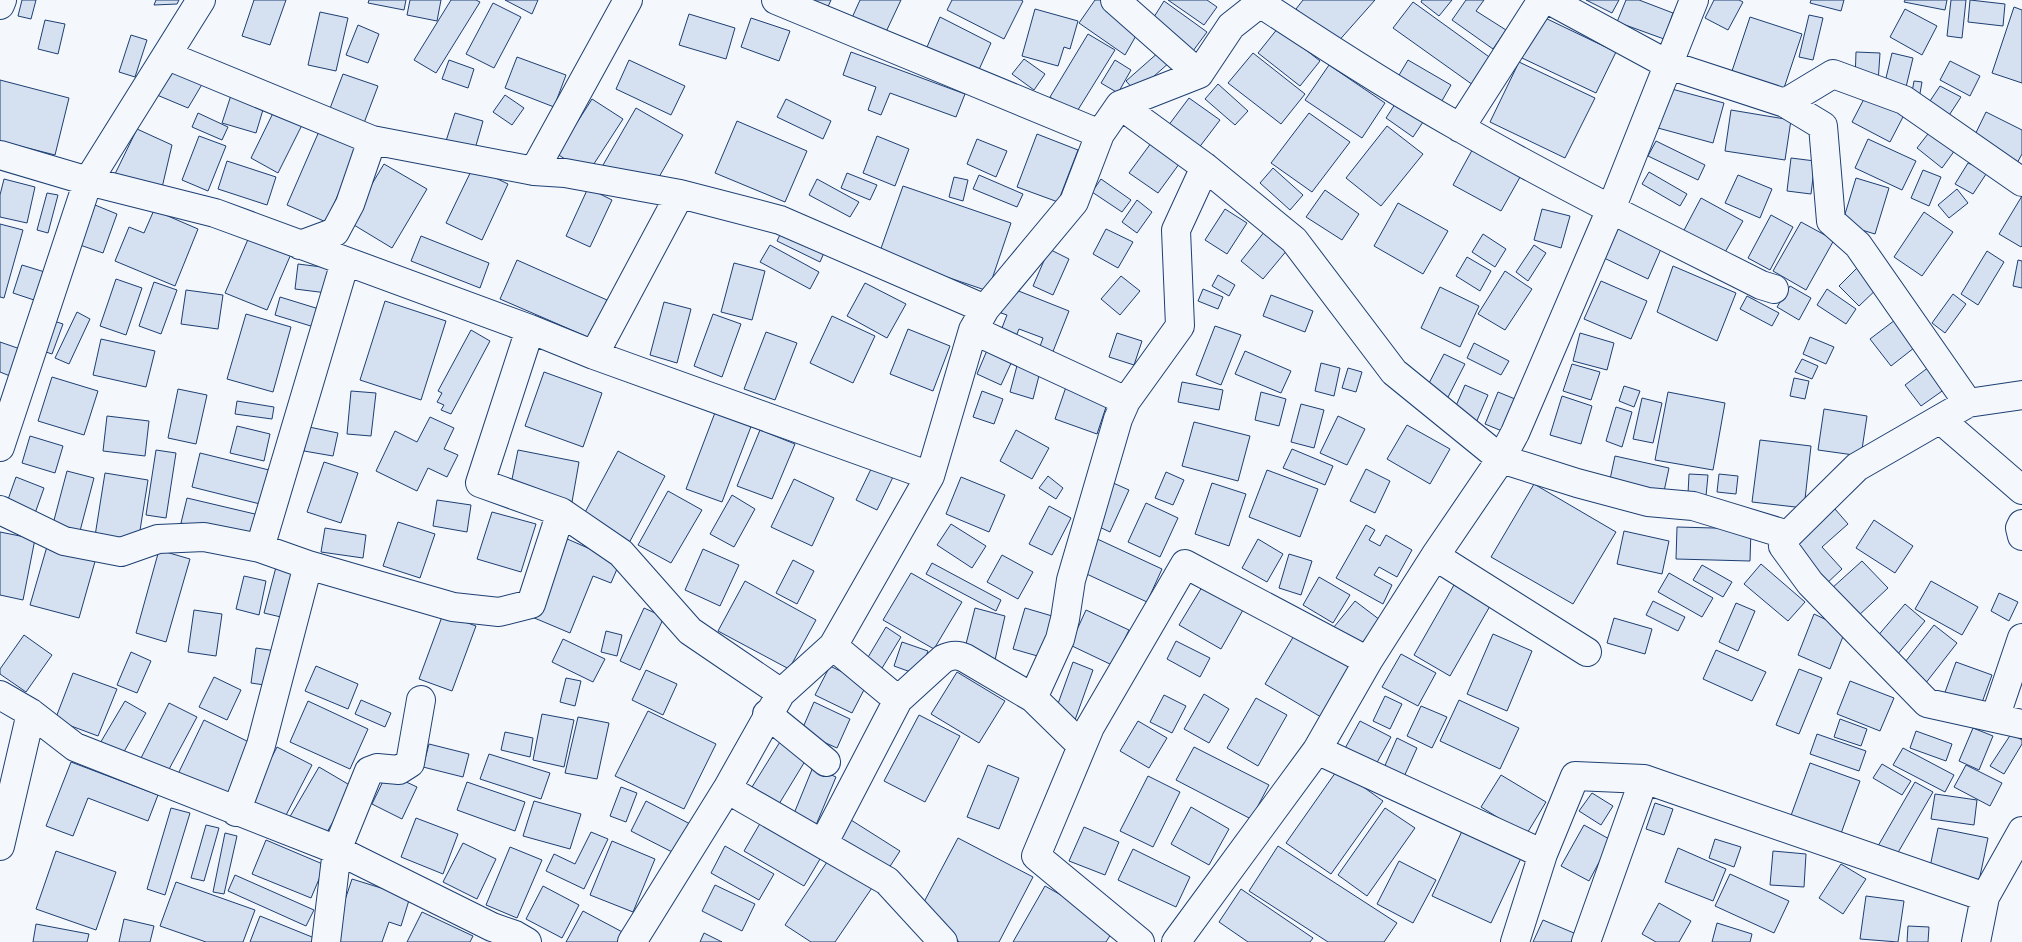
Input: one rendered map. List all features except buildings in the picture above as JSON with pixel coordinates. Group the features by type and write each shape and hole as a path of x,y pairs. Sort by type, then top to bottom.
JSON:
{"street":[{"path":"0,5 2,0"},
{"path":"0,447 88,181 168,56 201,0"},
{"path":"534,171 628,0"},
{"path":"776,0 1100,134"},
{"path":"1115,0 1199,74"},
{"path":"1460,128 1542,0"},
{"path":"1549,0 1670,65 1785,103 1823,126 1830,221 1858,245 1968,403"},
{"path":"1176,942 1317,750 1368,661 1435,556 1501,459 1516,433 1670,65 1694,0"},
{"path":"632,942 727,789 774,703 833,646 930,476 979,319 1074,202 1100,134 1120,105 1199,74 1231,26 1262,2 1360,69 1460,128 1610,209 1774,290"},
{"path":"168,56 372,140 534,171 565,173 680,194 780,220 979,319 1126,402"},
{"path":"1785,103 1833,74 1904,100 2022,182"},
{"path":"1120,105 1205,167 1294,240 1394,372 1501,459 1577,483 1648,502 1693,506 1788,535"},
{"path":"300,245 335,232 350,204 372,140"},
{"path":"0,155 88,181 214,213 530,329 594,355 930,476"},
{"path":"1033,698 1060,639 1071,580 1118,419 1126,402 1180,326 1176,230 1205,167"},
{"path":"594,355 680,194"},
{"path":"260,548 345,262"},
{"path":"530,329 480,483 561,512 621,553 690,631 774,703 826,762"},
{"path":"2022,395 1968,403 1857,467 1788,535 1783,546 1810,583 1927,703 2022,724"},
{"path":"1941,420 2022,490"},
{"path":"0,510 64,541 121,552 158,539 204,538 260,548 308,566 453,607 499,612 530,604 561,512"},
{"path":"2022,524 2020,528 2022,536"},
{"path":"1435,556 1587,652"},
{"path":"1140,942 1036,856 1090,727 1185,564 1368,661"},
{"path":"236,812 262,744 308,566"},
{"path":"1995,718 2022,638"},
{"path":"833,646 898,700"},
{"path":"823,844 898,700 943,659 950,656 958,654 1033,698 1082,746"},
{"path":"0,695 31,713 75,748 337,850 488,934 515,935 527,942"},
{"path":"326,942 337,850 370,771 376,768 400,770 410,763 421,700"},
{"path":"0,846 31,713"},
{"path":"1317,750 1542,854"},
{"path":"1515,942 1542,854 1575,776 1644,779 1985,898"},
{"path":"1586,942 1644,779"},
{"path":"727,789 887,881 943,942"},
{"path":"1976,942 1985,898 2022,831"}]}
